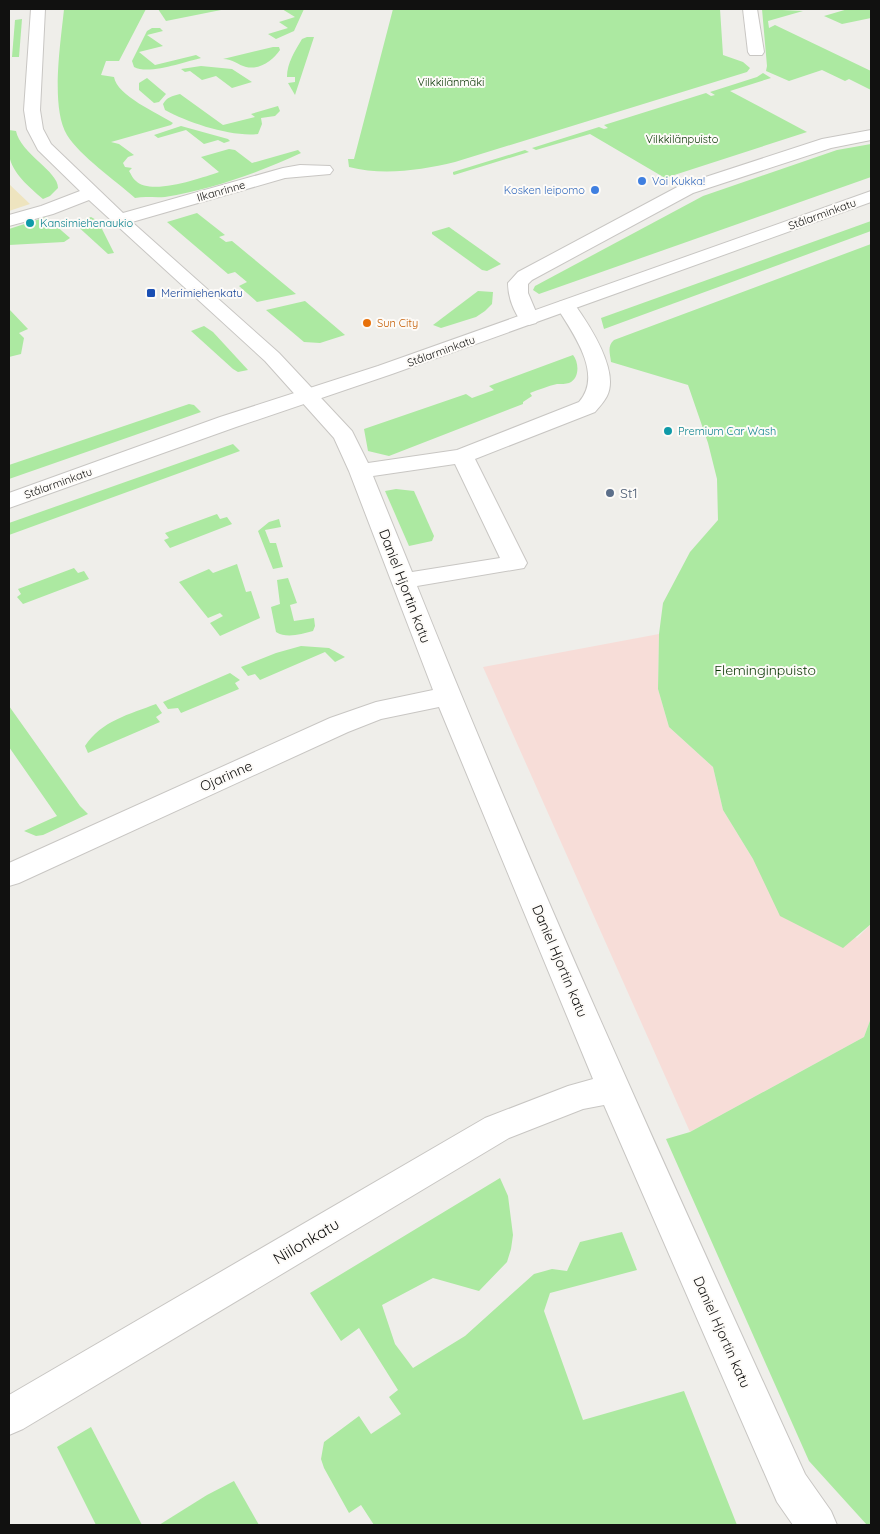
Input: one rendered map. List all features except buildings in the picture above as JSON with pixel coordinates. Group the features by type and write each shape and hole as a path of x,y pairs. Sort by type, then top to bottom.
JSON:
{"street":[{"path":"38,9 32,110 35,129 44,146 119,220 272,357 308,396"},
{"path":"750,9 756,52"},
{"path":"529,319 518,293 518,283 525,276 604,233 687,190 828,143 871,135"},
{"name":"Ilkanrinne","path":"119,220 283,173 300,170 324,170"},
{"path":"9,221 91,194"},
{"name":"Stålarminkatu","path":"9,501 228,422 566,306 871,196"},
{"path":"360,471 462,456 587,406 597,397 600,384 598,371 588,343 566,306"},
{"name":"Daniel Hjortin katu","path":"308,396 344,436 360,471 448,696 614,1089 791,1488 817,1525"},
{"path":"403,581 515,563 462,456"},
{"name":"Ojarinne","path":"9,875 339,725 376,711 448,696"},
{"name":"Niilonkatu","path":"9,1416 497,1128 580,1096 614,1089"}],"shaded area":[{"path":"659,634 658,689 669,727 713,767 723,810 753,859 857,938 871,924 871,1018 864,1037 690,1132 483,667"}],"green space":[{"path":"64,9 146,9 119,61 106,61 101,75 114,77 122,91 173,123 111,142 119,144 134,155 128,157 123,163 125,167 132,168 129,171 136,181 153,187 164,186 219,172 201,157 229,149 235,150 252,163 298,150 301,153 251,174 200,190 165,197 135,198 80,151 67,135 62,123 59,108 58,73"},
{"path":"158,9 226,9 166,21"},
{"path":"282,9 304,9 294,31 276,39 268,34 288,28 279,22 295,17"},
{"name":"Vilkkilänmäki","path":"393,9 720,9 723,55 743,62 750,68 747,72 455,162 402,171 362,170 349,167 348,159 354,159"},
{"path":"762,9 803,11 768,21 769,28 775,25 871,71 871,90 849,79 845,81 822,70 789,81 766,71"},
{"path":"848,9 871,9 871,18 842,24 824,16"},
{"path":"22,19 19,57 12,57 15,20"},
{"path":"152,28 160,28 163,31 147,35 163,46 139,52 155,65 196,55 201,58 157,69 148,70 134,67 132,61 147,31"},
{"path":"314,37 295,95 288,83 295,82 295,77 287,77 288,67 302,39"},
{"path":"279,47 280,50 270,61 262,66 251,68 223,59"},
{"path":"201,66 232,69 252,82 232,88 216,76 202,80 190,71 185,72 181,69"},
{"name":"Vilkkilänpuisto","path":"763,73 771,78 730,91 807,132 665,178 590,134 536,150 532,148 599,127 608,128 604,125 706,93 711,96 715,95 710,92 757,77"},
{"path":"147,78 166,94 159,102 154,103 139,90 139,83"},
{"path":"180,94 223,125 255,117 251,114 278,106 280,111 275,116 261,118 262,124 258,134 223,131 186,120 165,110 163,104 166,100"},
{"path":"181,126 230,141 224,143 218,140 204,144 186,130 158,138 154,135"},
{"path":"9,130 16,131 24,147 57,182 58,188 50,196 43,199 17,174 8,152"},
{"path":"871,144 871,177 539,294 533,290 535,286 703,196 837,150"},
{"path":"525,150 529,152 453,174 453,172"},
{"path":"197,213 225,235 219,237 226,242 232,241 296,294 257,302 239,286 247,282 235,272 228,274 167,222"},
{"path":"46,217 70,238 64,242 9,245 9,229"},
{"path":"91,217 98,221 114,253 108,254 74,223"},
{"path":"871,221 871,231 604,329 601,318"},
{"path":"449,227 501,264 487,271 482,270 432,234 432,232"},
{"name":"Fleminginpuisto","path":"871,244 871,924 843,948 780,916 753,859 723,810 713,767 669,727 658,689 659,634 663,603 690,552 718,520 717,479 708,443 688,385 611,362 610,345 614,340"},
{"path":"478,291 493,292 492,304 485,311 476,317 441,328 433,325"},
{"path":"305,301 345,335 320,343 304,342 266,310"},
{"path":"9,309 28,329 19,333 24,338 21,354 9,357"},
{"path":"204,326 213,332 248,370 238,372 233,369 191,331"},
{"path":"573,355 577,374 573,381 569,383 557,384 530,393 532,396 523,404 389,456 368,451 364,429 466,394 472,398 494,390 489,386"},
{"path":"189,404 194,405 201,412 9,479 9,465"},
{"path":"233,444 240,451 9,535 9,523"},
{"path":"396,489 414,491 434,536 432,541 409,546 385,491"},
{"path":"217,514 220,519 227,517 232,524 170,548 164,540 169,538 165,533"},
{"path":"279,519 281,527 265,530 270,543 276,543 283,567 273,569 258,531 269,522"},
{"path":"237,564 246,592 251,591 260,618 220,636 210,623 223,616 220,613 208,618 179,582 209,569 213,573"},
{"path":"74,568 78,573 84,571 89,579 23,604 17,597 21,594 18,589"},
{"path":"288,578 297,603 290,605 294,621 314,618 315,626 313,631 289,636 276,632 271,607 280,604 277,580"},
{"path":"301,646 329,648 345,657 335,662 325,652 260,680 255,674 248,676 241,667 276,653"},
{"path":"230,673 240,680 235,683 239,689 181,713 178,708 168,709 163,702"},
{"path":"156,704 162,713 156,717 160,722 88,753 85,746 99,730 117,719"},
{"path":"9,706 80,806 88,814 43,835 36,836 24,831 57,816 9,747"},
{"path":"871,1018 871,1525 867,1525 809,1461 666,1139 690,1132 864,1037"},
{"path":"500,1178 508,1196 513,1235 507,1262 479,1291 433,1278 382,1305 395,1344 413,1368 465,1336 534,1274 552,1269 567,1271 580,1242 622,1232 637,1270 550,1293 544,1311 583,1420 684,1391 737,1525 374,1525 361,1505 349,1513 324,1468 321,1459 324,1442 359,1416 371,1434 401,1414 389,1397 398,1390 359,1328 341,1341 310,1293"},
{"path":"91,1427 142,1525 96,1525 57,1447"},
{"path":"234,1481 259,1525 159,1525 207,1495"}],"sand":[{"path":"9,184 30,204 9,211"}],"place":[{"name":"Voi Kukka!","path":"642,181"},
{"name":"Kosken leipomo","path":"595,190"},
{"name":"Kansimiehenaukio","path":"30,223"},
{"name":"Merimiehenkatu","path":"151,293"},
{"name":"Sun City","path":"367,323"},
{"name":"Premium Car Wash","path":"668,431"},
{"name":"St1","path":"610,493"}]}
